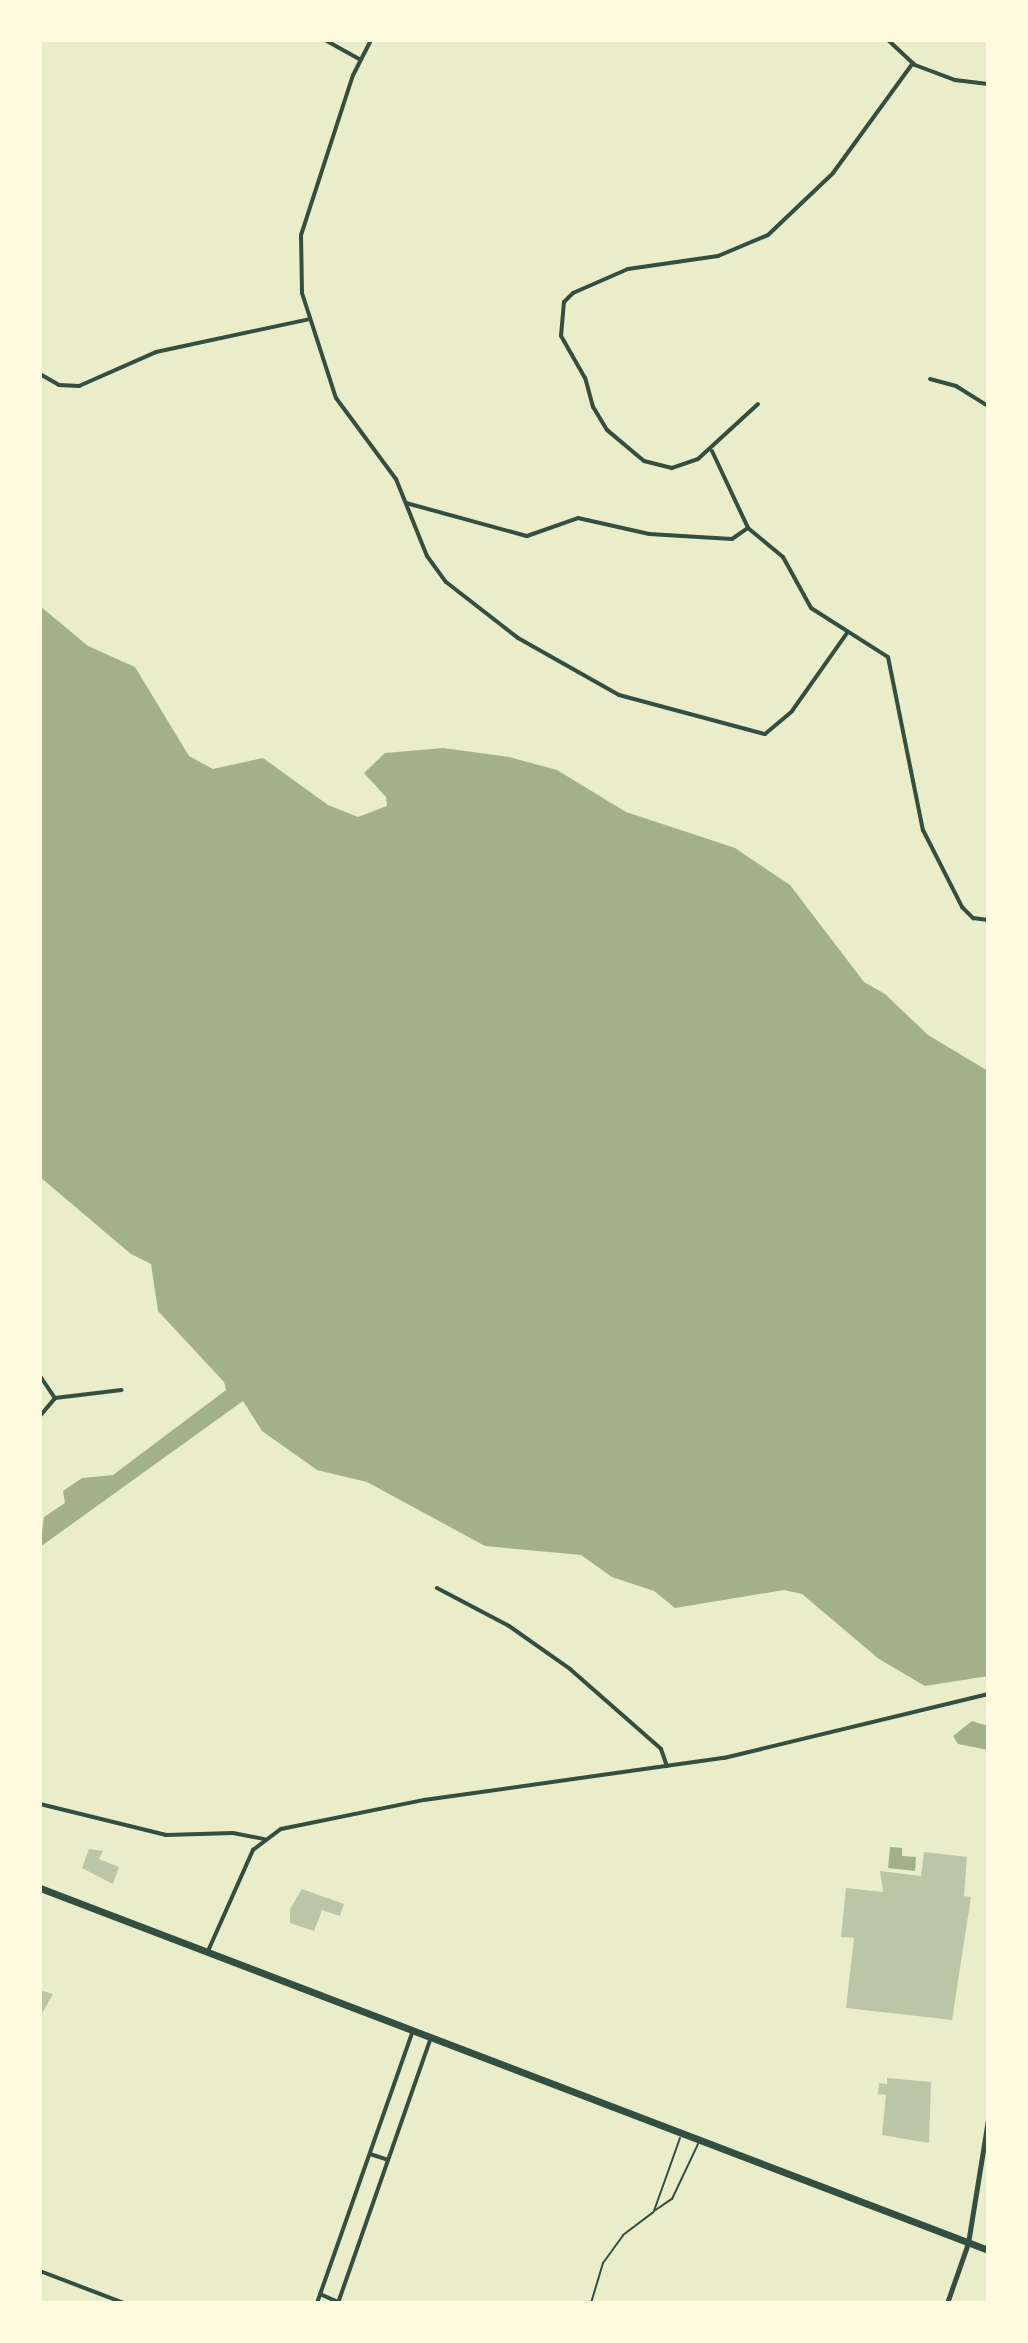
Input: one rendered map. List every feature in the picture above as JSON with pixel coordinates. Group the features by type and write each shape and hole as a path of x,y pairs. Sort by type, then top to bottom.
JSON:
{"main road":[{"path":"40,1888 988,2250"}],"street":[{"path":"325,40 359,59"},
{"path":"371,40 359,59 301,235 299,266 310,319 336,398 396,479 427,556 446,582 518,638 619,695 765,734 792,711 847,633"},
{"path":"888,40 913,63 955,80 988,84"},
{"path":"758,404 712,451 686,465 663,467 632,453 607,430 561,336 564,302 573,293 628,269 718,256 768,235 833,173 913,63"},
{"path":"40,374 59,385 79,386 156,352 310,319"},
{"path":"930,379 956,386 988,406"},
{"path":"712,451 748,528 783,557 805,597 829,623 888,657 923,830 962,907 973,918 988,920"},
{"path":"406,503 527,536 578,518 649,534 721,538 741,536 748,528"},
{"path":"40,1376 55,1398"},
{"path":"40,1416 55,1398 122,1390"},
{"path":"437,1588 509,1626 570,1669 661,1749 667,1766"},
{"path":"208,1951 242,1870 264,1839 300,1823 394,1805 763,1751 988,1694"},
{"path":"40,1804 157,1834 233,1833 264,1839"},
{"path":"317,2303 414,2029"},
{"path":"320,2294 338,2302 431,2036"},
{"path":"947,2303 968,2243 988,2120"},
{"path":"370,2154 388,2160"},
{"path":"40,2271 124,2303"}],"lane":[{"path":"654,2211 682,2133"},
{"path":"591,2303 595,2276 623,2235 672,2199 700,2140"}],"shaded area":[{"path":"40,606 88,646 135,667 189,756 213,769 263,758 328,805 358,817 387,806 386,797 364,773 385,753 443,748 509,757 557,770 626,812 735,848 790,885 864,982 885,994 928,1035 988,1071 988,1676 925,1686 879,1659 802,1594 784,1590 675,1608 654,1591 612,1577 581,1555 485,1546 367,1482 317,1470 262,1431 243,1401 40,1547 44,1517 65,1503 63,1491 82,1478 113,1475 226,1390 224,1382 158,1311 151,1264 131,1254 40,1177"},
{"path":"972,1721 988,1726 988,1750 958,1744 953,1736"},
{"path":"890,1847 902,1848 902,1856 916,1857 915,1871 888,1868"}],"building":[{"path":"89,1849 103,1851 99,1859 119,1867 113,1884 82,1868"},
{"path":"924,1852 967,1857 964,1896 971,1897 952,2020 846,2008 854,1938 841,1937 846,1888 883,1892 880,1871 921,1876"},
{"path":"302,1889 344,1904 340,1916 322,1910 314,1931 290,1923 290,1909"},
{"path":"40,1990 53,1994 40,2017"},
{"path":"887,2078 931,2082 929,2143 882,2135 886,2095 878,2094 879,2083 887,2084"}]}
